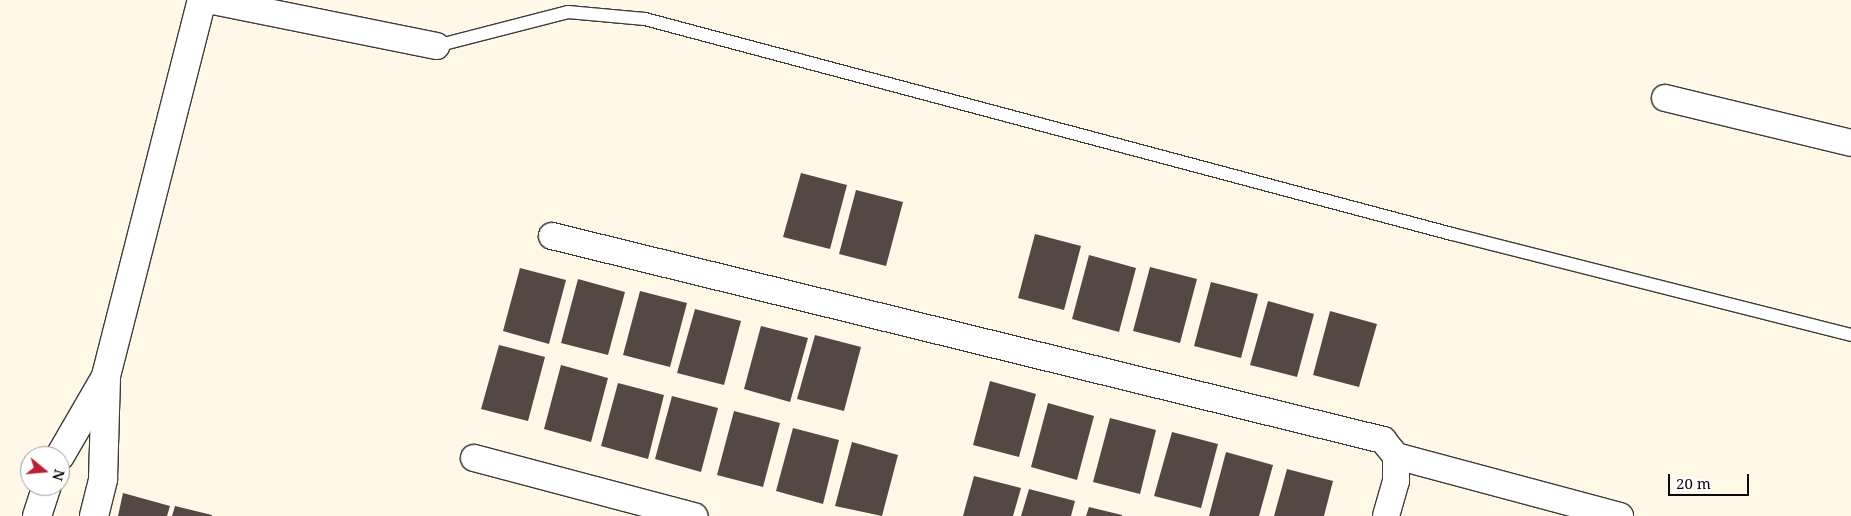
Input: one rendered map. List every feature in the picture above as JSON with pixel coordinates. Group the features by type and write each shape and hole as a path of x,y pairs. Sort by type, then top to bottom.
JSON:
{"street":[{"path":"94,516 103,479 106,376 202,0"},
{"path":"208,0 436,46"},
{"path":"1665,98 1851,143"},
{"path":"552,236 1383,440 1396,456 1620,516"},
{"path":"66,446 106,376"},
{"path":"1386,516 1396,481 1396,456"},
{"path":"474,458 694,516"},
{"path":"37,516 44,496"}],"lane":[{"path":"436,46 568,12 645,19 1452,234 1851,335"}],"building":[{"path":"801,173 847,185 830,249 783,237"},
{"path":"856,190 903,202 886,266 839,254"},
{"path":"1035,234 1081,246 1064,310 1018,298"},
{"path":"1089,255 1136,268 1119,332 1072,319"},
{"path":"1150,267 1197,279 1180,343 1133,331"},
{"path":"520,268 566,280 549,344 503,331"},
{"path":"578,279 625,292 608,355 561,343"},
{"path":"1211,282 1258,294 1241,358 1194,346"},
{"path":"640,291 687,303 670,367 623,355"},
{"path":"1268,301 1314,314 1297,377 1250,365"},
{"path":"695,309 741,321 724,385 677,373"},
{"path":"1330,311 1377,324 1359,387 1313,375"},
{"path":"761,326 808,338 790,402 744,389"},
{"path":"815,335 861,347 844,411 797,399"},
{"path":"499,345 545,357 528,421 481,409"},
{"path":"561,365 608,378 591,442 544,429"},
{"path":"990,381 1036,394 1019,457 973,445"},
{"path":"618,383 664,395 648,459 601,446"},
{"path":"672,396 718,408 701,472 655,459"},
{"path":"1048,403 1094,416 1077,480 1031,467"},
{"path":"734,411 780,423 763,487 717,475"},
{"path":"1110,418 1156,430 1140,494 1093,482"},
{"path":"793,428 839,440 823,504 776,491"},
{"path":"1172,432 1218,444 1201,508 1154,496"},
{"path":"852,442 898,455 882,516 835,506"},
{"path":"1226,452 1273,465 1259,516 1209,516"},
{"path":"1287,469 1333,481 1324,516 1274,516"},
{"path":"974,476 1021,488 1013,516 963,516"},
{"path":"1029,489 1075,501 1071,516 1021,516"},
{"path":"123,493 170,506 167,516 118,516"},
{"path":"175,506 212,515 212,516 172,516"},
{"path":"1089,507 1122,515 1122,516 1086,516"}]}
